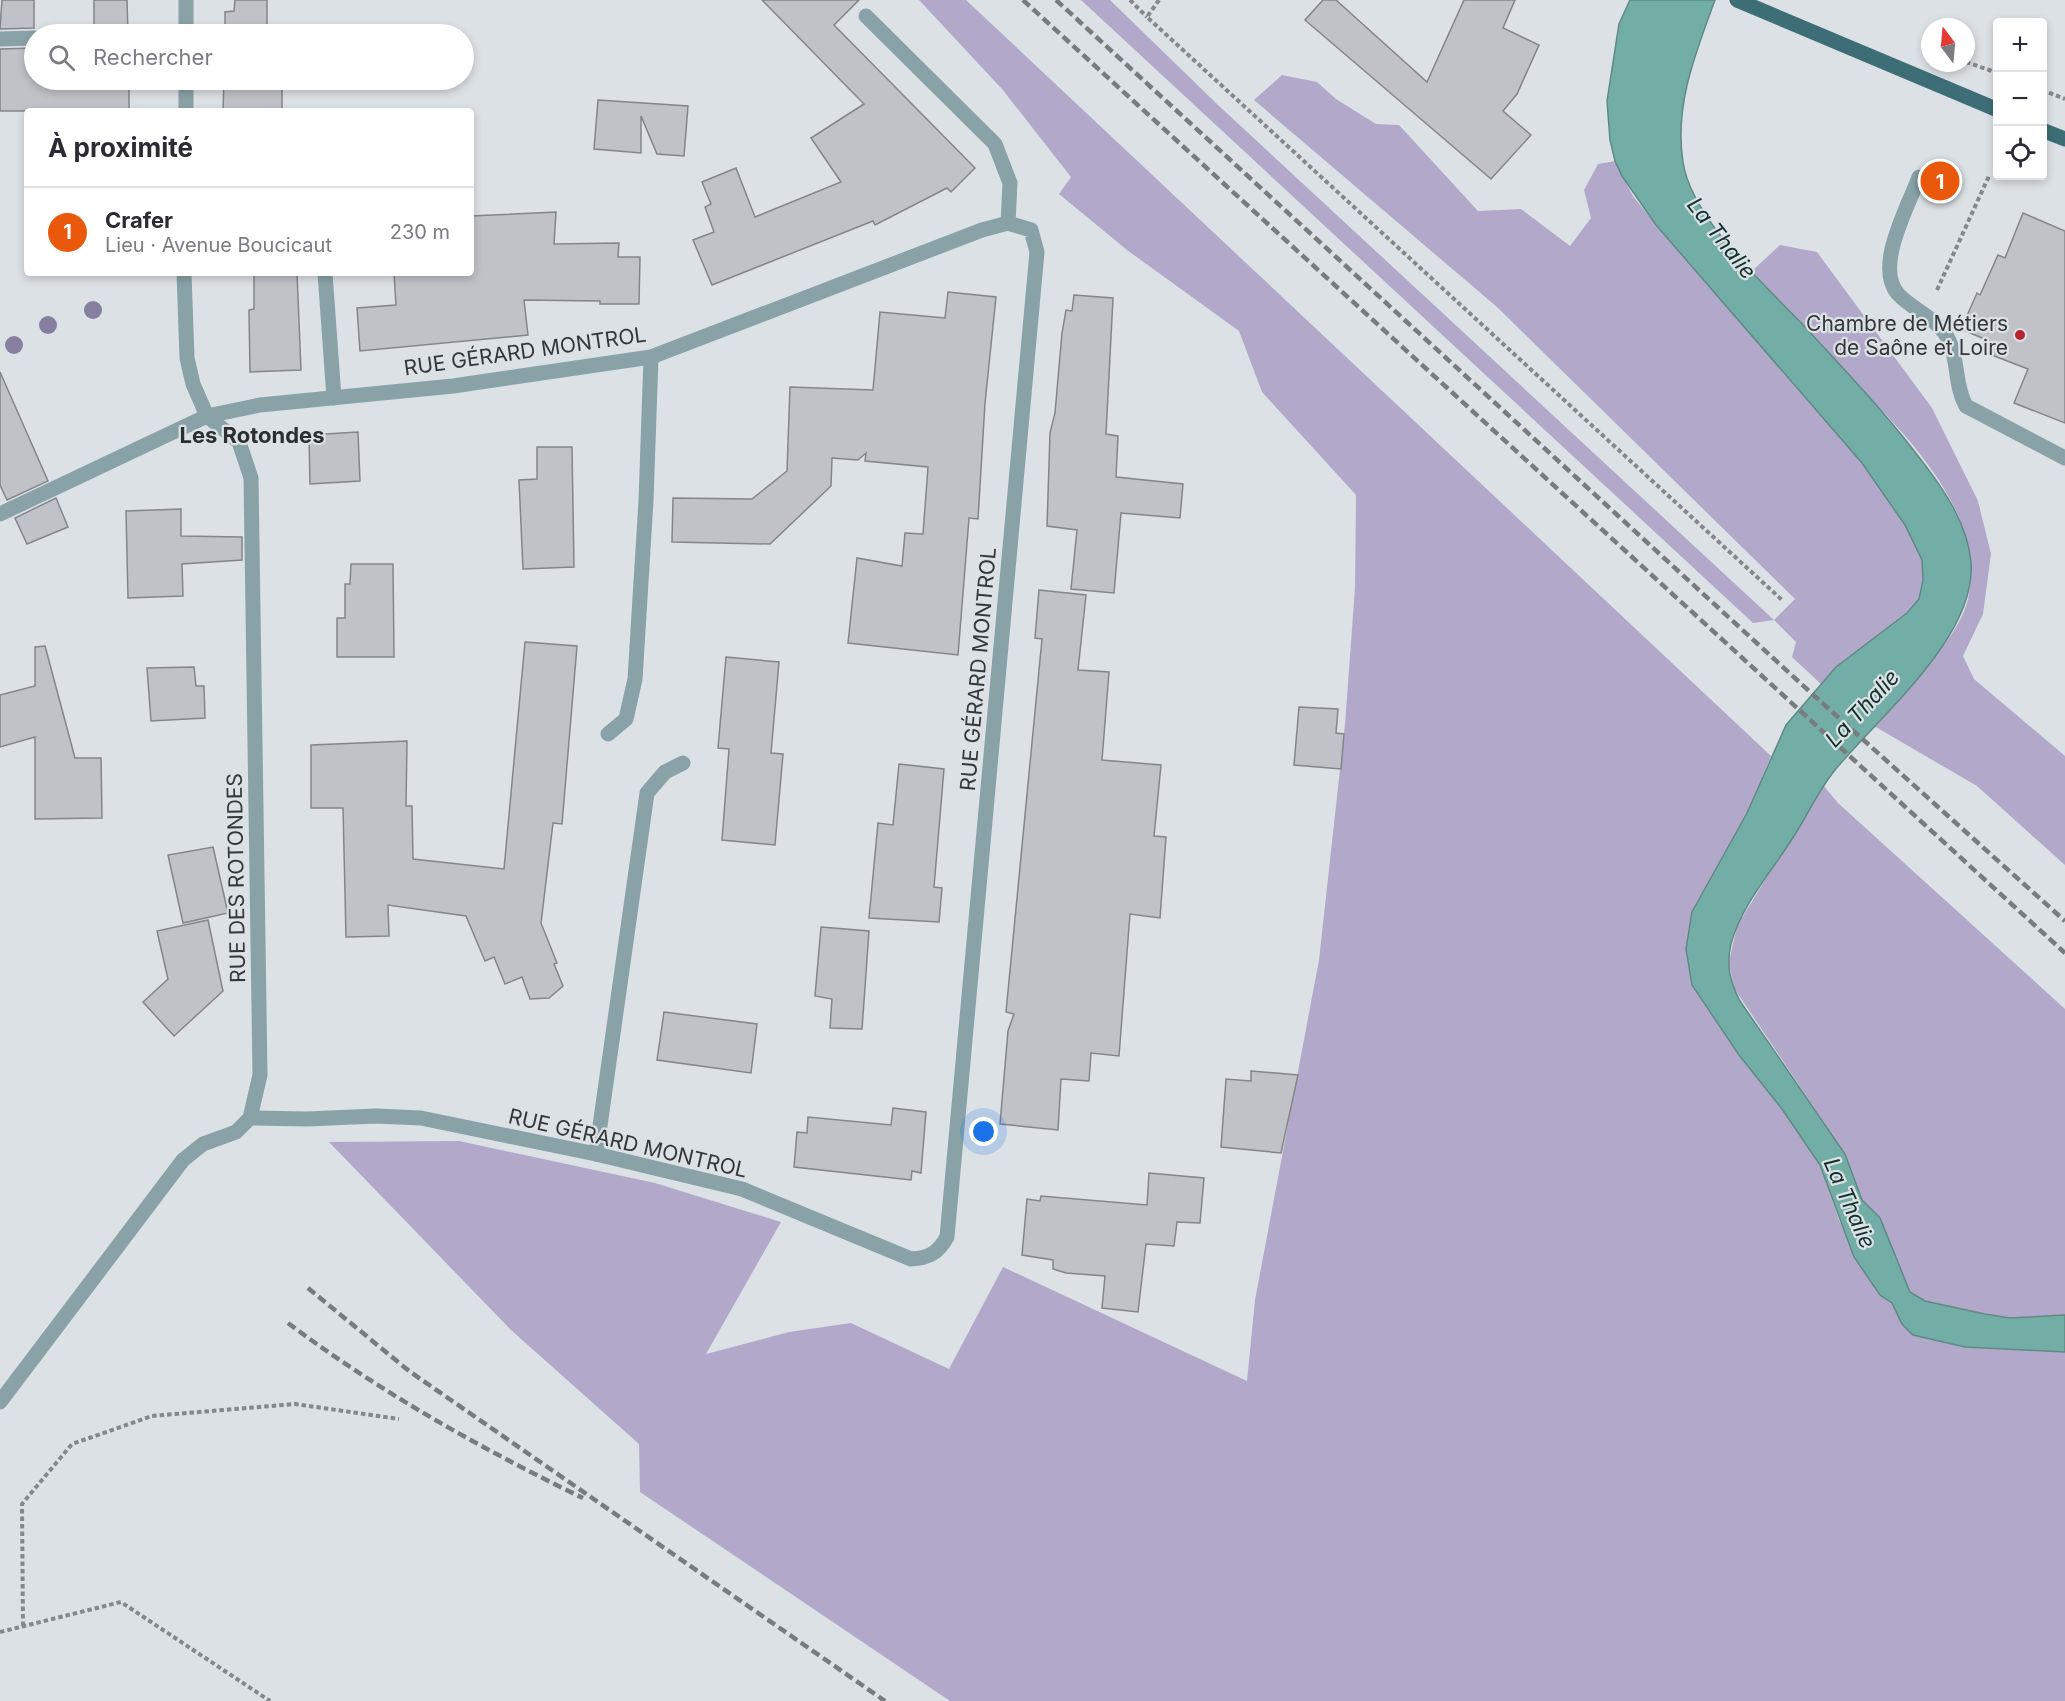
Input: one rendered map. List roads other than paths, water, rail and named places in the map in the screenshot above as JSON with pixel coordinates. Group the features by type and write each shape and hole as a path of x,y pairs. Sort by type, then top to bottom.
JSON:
{"main road":[{"path":"1737,0 1993,108"},
{"path":"2047,132 2065,140"}],"street":[{"path":"186,0 186,24"},
{"path":"866,16 995,144 1010,183 1008,223"},
{"path":"0,39 24,38"},
{"path":"186,90 186,108"},
{"path":"1919,177 1888,261 1891,280 1897,293 1925,314 1943,331 1950,342 1958,392 1966,406 2065,458"},
{"name":"RUE GÉRARD MONTROL","path":"0,514 207,416 260,405 453,386 651,357 982,230 1008,223 1031,230 1037,252 947,1237 941,1248 932,1255 911,1259 742,1189 596,1154 421,1118 376,1116 307,1119 250,1118"},
{"name":"RUE DES ROTONDES","path":"184,276 187,358 196,393 207,416 239,442 251,478 260,1075 250,1118"},
{"path":"325,276 334,398"},
{"path":"608,734 626,719 635,679 646,501 651,357"},
{"path":"596,1154 647,793 665,772 683,763"},
{"path":"0,1402 183,1160 203,1144 236,1132 250,1118"}],"water":[{"name":"La Thalie","path":"1630,0 1715,0 1694,59 1684,99 1681,141 1683,162 1689,183 1700,206 1732,250 1861,388 1924,464 1943,490 1958,517 1971,562 1969,590 1958,619 1942,647 1922,674 1829,778 1742,915 1731,944 1729,966 1731,980 1740,1001 1845,1154 1862,1200 1880,1218 1910,1292 1925,1301 2010,1318 2065,1315 2065,1352 1965,1347 1913,1335 1902,1324 1892,1303 1880,1295 1854,1257 1820,1165 1782,1109 1739,1055 1692,985 1686,949 1692,912 1747,813 1786,725 1836,667 1907,613 1919,599 1923,581 1922,560 1905,525 1862,463 1656,225 1622,176 1615,161 1610,140 1607,101 1619,24"}],"railway":[{"path":"1023,0 2065,953"},
{"path":"1056,0 1809,691 2065,921"},
{"path":"308,1288 409,1371 885,1701"},
{"path":"288,1323 358,1372 431,1418 583,1498"}],"place":[{"name":"Crafer","path":"1940,181"},
{"name":"Chambre de Métiers de Saône et Loire","path":"2020,335"}],"district":[{"name":"Les Rotondes","path":"252,435"}]}
